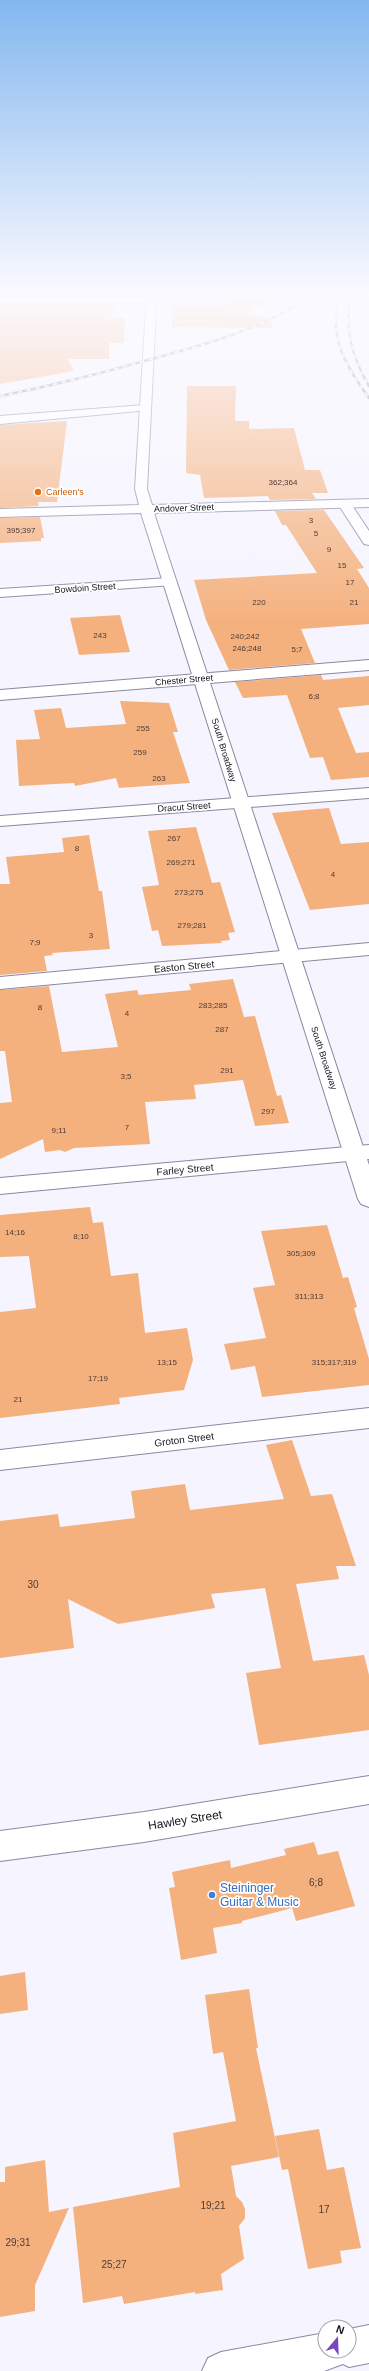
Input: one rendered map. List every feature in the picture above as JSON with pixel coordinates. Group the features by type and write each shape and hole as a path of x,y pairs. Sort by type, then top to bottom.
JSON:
{"street":[{"name":"South Broadway","path":"145,403 141,489 146,509 290,956 362,1153 369,1199"},
{"path":"0,420 145,408"},
{"name":"Andover Street","path":"0,513 369,503"},
{"path":"344,504 369,541"},
{"name":"Bowdoin Street","path":"0,593 169,582"},
{"name":"Chester Street","path":"0,695 369,665"},
{"name":"Dracut Street","path":"0,821 369,793"},
{"name":"Easton Street","path":"0,983 369,949"},
{"name":"Farley Street","path":"0,1186 362,1153"},
{"name":"Groton Street","path":"0,1460 369,1418"},
{"name":"Hawley Street","path":"0,1846 144,1827 369,1790"},
{"path":"357,2346 369,2344"},
{"path":"221,2371 317,2353"}],"building":[{"path":"187,403 236,403 235,421 249,421 249,429 294,428 305,470 320,470 328,493 312,493 316,499 270,500 268,496 204,498 200,475 186,473"},
{"path":"67,421 57,502 38,502 39,506 0,508 0,425"},
{"path":"324,510 364,568 357,569 369,588 369,624 301,629 315,663 229,670 206,620 194,580 317,573 286,525 282,525 275,511"},
{"path":"40,517 44,538 41,538 41,541 0,543 0,518"},
{"path":"120,615 130,652 79,655 70,618"},
{"path":"321,675 323,680 369,676 369,705 338,708 356,753 369,752 369,777 331,780 323,757 310,758 287,695 243,698 235,682"},
{"path":"120,701 169,703 178,732 173,732 190,783 119,788 116,778 75,786 74,783 19,786 16,740 40,739 34,710 61,708 66,728 126,724"},
{"path":"329,808 341,844 369,842 369,904 310,910 272,813"},
{"path":"196,827 212,883 220,882 235,932 228,933 230,940 221,941 222,943 162,946 158,930 152,931 142,887 159,885 148,831"},
{"path":"89,835 99,891 102,891 110,949 52,953 53,955 44,956 47,971 0,975 0,884 10,884 6,857 64,852 62,838"},
{"path":"233,979 244,1017 255,1016 277,1096 281,1095 289,1123 255,1126 243,1080 194,1085 196,1099 145,1102 150,1144 74,1148 65,1152 60,1150 45,1152 43,1139 0,1159 0,1103 12,1102 5,1051 0,1051 0,990 49,986 62,1052 118,1047 105,994 137,990 139,995 191,990 189,984"},
{"path":"90,1207 93,1223 103,1222 111,1276 138,1273 145,1333 187,1328 193,1360 184,1390 119,1398 120,1404 0,1418 0,1312 36,1308 29,1256 0,1257 0,1215"},
{"path":"327,1225 343,1278 348,1277 357,1307 354,1308 369,1359 369,1385 262,1397 255,1366 231,1370 224,1344 266,1338 253,1288 275,1285 261,1231"},
{"path":"292,1440 311,1496 332,1494 356,1566 336,1566 339,1579 296,1584 313,1661 364,1655 369,1675 369,1730 259,1745 246,1673 281,1668 265,1588 211,1594 215,1608 118,1624 68,1599 74,1648 0,1658 0,1521 58,1514 60,1527 135,1518 131,1491 185,1484 190,1510 284,1499 266,1445"},
{"path":"314,1842 318,1855 338,1851 355,1906 296,1921 292,1908 242,1921 242,1923 213,1928 217,1953 181,1960 169,1888 175,1887 172,1872 230,1860 231,1868 286,1855 284,1849"},
{"path":"25,1972 28,2010 0,2014 0,1976"},
{"path":"249,1989 258,2048 256,2048 279,2157 231,2166 236,2196 242,2202 245,2209 245,2218 239,2226 244,2259 221,2274 223,2290 195,2294 195,2292 124,2304 122,2296 83,2303 73,2207 180,2187 173,2133 236,2121 223,2052 213,2054 205,1995"},
{"path":"319,2129 327,2170 344,2167 361,2248 340,2251 342,2263 308,2269 288,2169 282,2170 275,2136"},
{"path":"45,2160 49,2212 69,2208 35,2285 35,2311 0,2317 0,2182 5,2182 5,2167"}],"place":[{"name":"Carleen's","path":"38,492"},
{"name":"Steininger Guitar & Music","path":"212,1895"}]}
